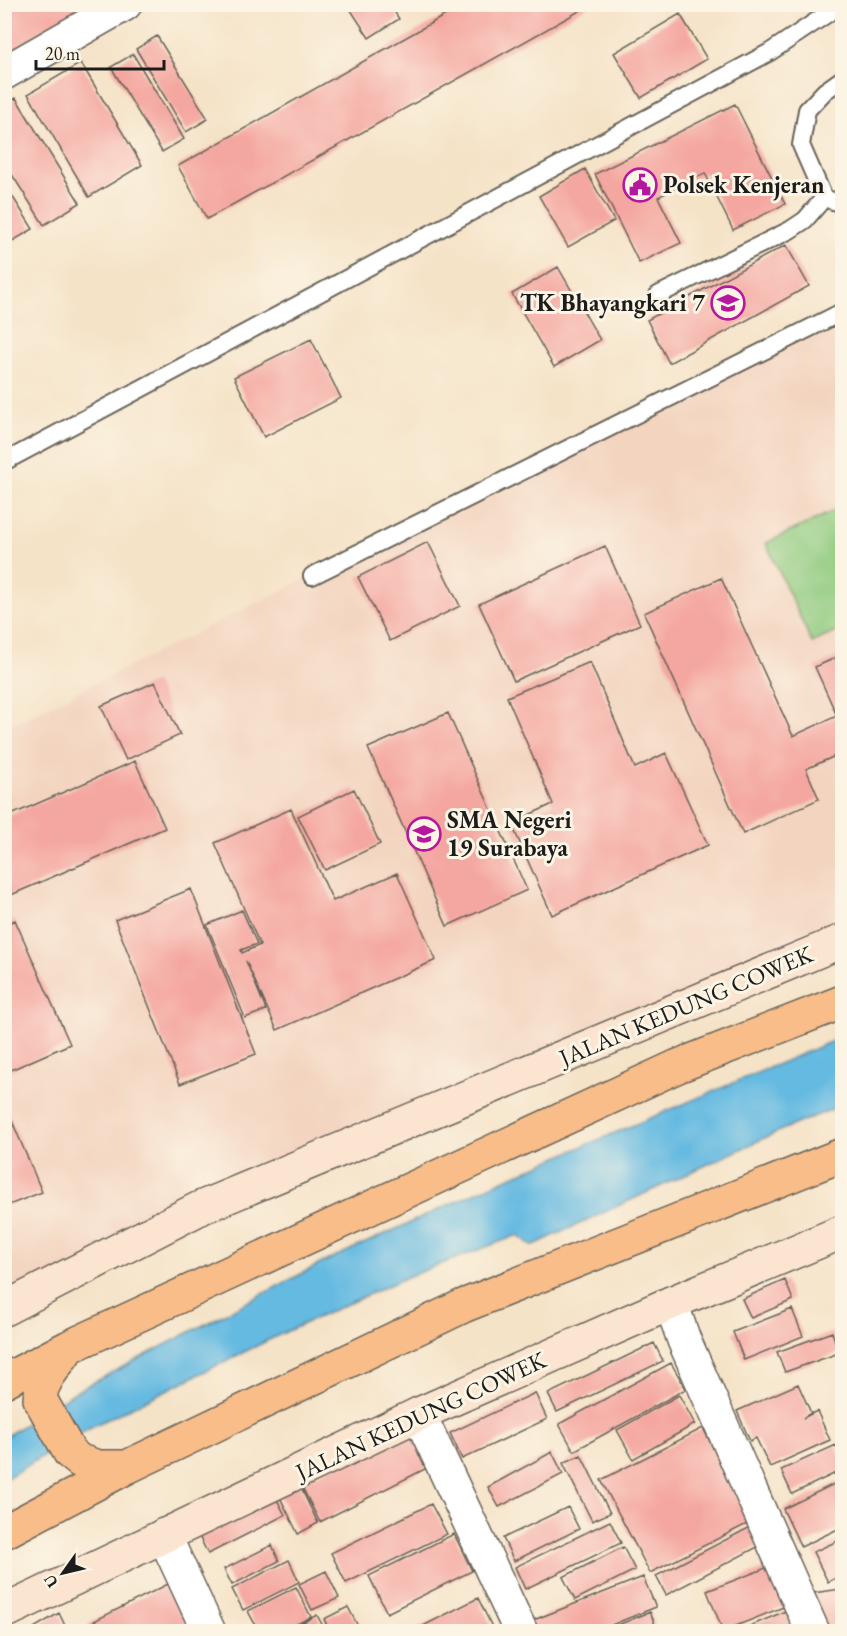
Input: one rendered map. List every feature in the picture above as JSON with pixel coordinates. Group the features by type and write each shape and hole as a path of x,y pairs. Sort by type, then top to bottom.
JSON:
{"highway":[{"path":"4,1381 69,1347 678,1066 843,1002"},
{"path":"4,1532 127,1467 463,1306 843,1155"},
{"path":"69,1347 48,1376 40,1399 70,1453 80,1461 98,1467 127,1467"}],"main road":[{"name":"JALAN KEDUNG COWEK","path":"4,1309 200,1208 843,941"},
{"name":"JALAN KEDUNG COWEK","path":"4,1612 419,1414 671,1303 843,1232"}],"street":[{"path":"4,73 125,4"},
{"path":"671,1303 684,1340 813,1632"},
{"path":"419,1414 521,1632"},
{"path":"164,1535 209,1632"}],"lane":[{"path":"4,462 770,52 842,4"},
{"path":"843,79 825,91 807,110 801,145 824,198 843,204"},
{"path":"658,295 790,230 805,220 824,198"},
{"path":"312,576 843,312"}],"shaded area":[{"name":"SMA Negeri 19 Surabaya","path":"842,312 842,941 5,1309 5,728"}],"green space":[{"path":"842,507 842,629 812,643 766,543"}],"water":[{"path":"842,1037 842,1105 784,1129 532,1246 518,1235 407,1277 281,1334 89,1428 5,1479 5,1437 75,1392 324,1262 501,1181"}],"building":[{"path":"4,4 119,4 4,69"},
{"path":"347,4 390,4 399,19 369,38"},
{"path":"465,4 592,4 207,219 178,166"},
{"path":"680,14 707,59 641,98 614,53"},
{"path":"157,36 208,119 186,132 136,49"},
{"path":"133,54 184,139 162,152 111,67"},
{"path":"81,63 142,165 89,197 28,94"},
{"path":"16,98 80,203 44,225 4,162 4,105"},
{"name":"Polsek Kenjeran","path":"735,104 785,204 733,230 705,173 658,197 681,243 639,263 595,174"},
{"path":"585,169 614,221 568,247 539,196"},
{"path":"4,183 33,229 4,246"},
{"name":"TK Bhayangkari 7","path":"786,245 809,286 669,363 647,320"},
{"path":"558,267 600,340 554,367 512,294"},
{"path":"311,339 341,398 264,437 234,377"},
{"path":"428,542 460,606 390,641 358,577"},
{"path":"605,546 640,624 514,681 479,604"},
{"path":"721,578 793,736 837,716 815,667 842,655 842,753 806,769 819,799 743,834 644,613"},
{"path":"590,662 635,768 666,753 708,845 552,915 511,823 553,804 507,697"},
{"path":"155,682 180,735 126,760 101,706"},
{"path":"448,713 527,890 447,926 368,748"},
{"path":"135,761 165,828 4,898 4,818"},
{"path":"354,789 380,844 325,870 298,816"},
{"path":"291,809 333,901 397,873 436,960 277,1030 246,961 266,1010 245,1018 207,925 242,910 257,944 241,950 242,953 260,945 215,843"},
{"path":"191,889 256,1054 180,1084 115,920"},
{"path":"15,920 70,1044 4,1073 4,925"},
{"path":"4,1102 42,1192 4,1207"},
{"path":"785,1280 793,1300 751,1318 742,1299"},
{"path":"792,1309 803,1336 744,1360 733,1332"},
{"path":"832,1332 839,1353 785,1372 777,1352"},
{"path":"654,1343 663,1361 557,1412 548,1394"},
{"path":"671,1363 686,1389 574,1451 559,1424"},
{"path":"798,1384 811,1413 803,1418 817,1411 830,1440 770,1467 756,1438 750,1441 737,1411"},
{"path":"535,1393 547,1419 462,1459 450,1433"},
{"path":"679,1395 695,1424 633,1459 617,1430"},
{"path":"418,1425 437,1463 320,1522 300,1483"},
{"path":"703,1428 751,1522 650,1573 601,1480"},
{"path":"836,1445 842,1460 842,1470 792,1494 781,1470"},
{"path":"552,1452 563,1474 499,1507 488,1487"},
{"path":"581,1455 610,1513 592,1521 563,1463"},
{"path":"296,1478 318,1523 298,1534 275,1487"},
{"path":"842,1480 842,1527 801,1547 783,1509"},
{"path":"272,1490 285,1515 208,1554 195,1528"},
{"path":"431,1504 447,1534 346,1583 331,1553"},
{"path":"568,1507 579,1529 514,1561 503,1538"},
{"path":"610,1521 621,1543 525,1589 515,1567"},
{"path":"758,1523 767,1542 666,1595 656,1576"},
{"path":"454,1534 472,1571 387,1613 369,1576"},
{"path":"842,1539 842,1575 828,1582 813,1552"},
{"path":"272,1545 279,1561 232,1585 224,1569"},
{"path":"623,1547 635,1570 575,1600 563,1577"},
{"path":"289,1560 299,1582 243,1610 232,1589"},
{"path":"776,1564 791,1604 723,1631 707,1591"},
{"path":"326,1571 339,1598 312,1610 299,1584"},
{"path":"643,1577 656,1607 594,1632 535,1632 531,1621"},
{"path":"172,1582 197,1632 91,1632 88,1624"},
{"path":"296,1587 311,1617 281,1632 259,1632 248,1611"},
{"path":"841,1589 842,1631 820,1632 813,1593"},
{"path":"478,1598 492,1627 483,1632 419,1632 417,1629"},
{"path":"348,1607 361,1632 330,1632 324,1619"},
{"path":"795,1607 806,1631 738,1631"},
{"path":"650,1612 658,1632 603,1632 603,1631"},
{"path":"59,1613 68,1632 27,1632"},
{"path":"317,1615 326,1632 285,1632"}],"place":[{"name":"Polsek Kenjeran","path":"640,185"},
{"name":"TK Bhayangkari 7","path":"728,303"},
{"name":"SMA Negeri 19 Surabaya","path":"424,834"}]}
